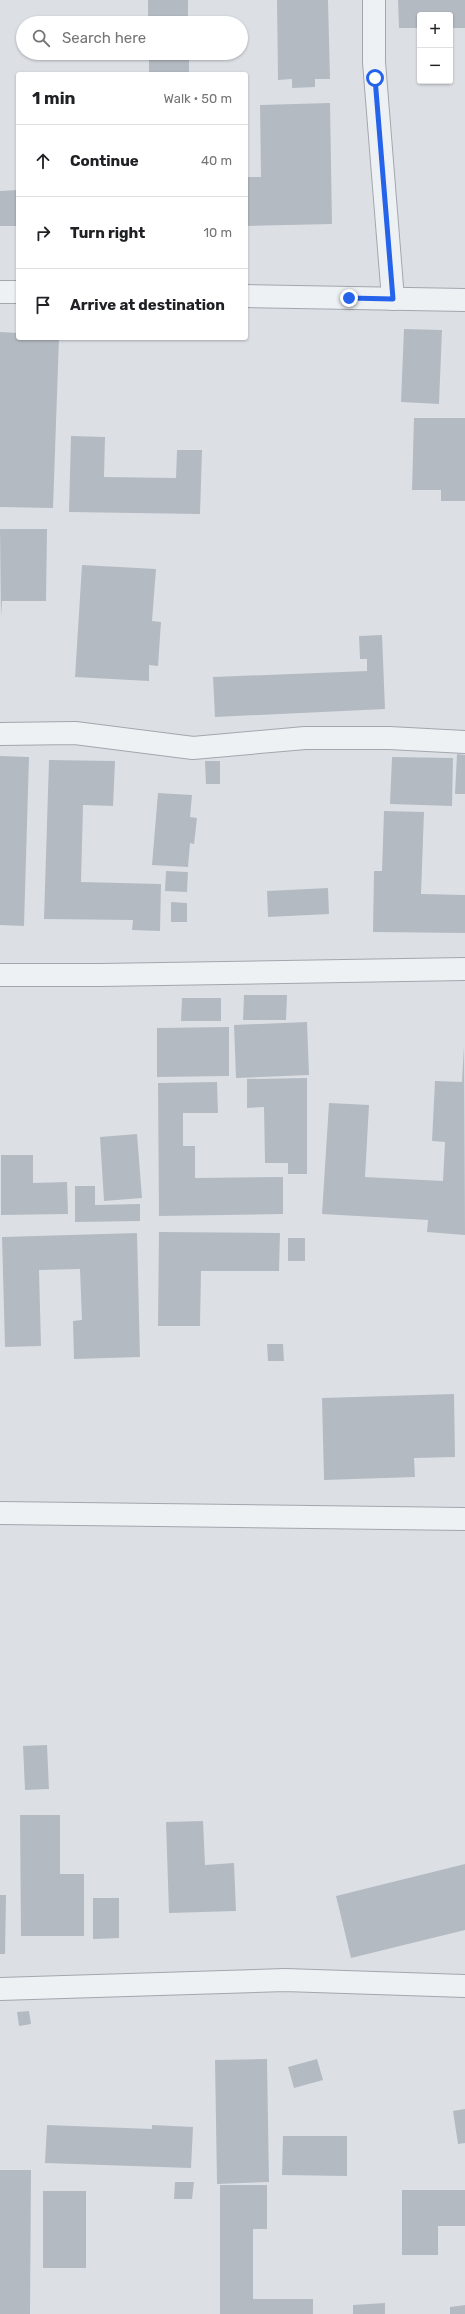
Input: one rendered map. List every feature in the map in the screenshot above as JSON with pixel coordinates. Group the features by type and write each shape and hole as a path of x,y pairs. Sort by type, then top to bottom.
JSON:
{"street":[{"path":"374,0 374,62 393,299"},
{"path":"0,292 16,292"},
{"path":"248,296 465,300"},
{"path":"0,734 75,733 193,748 305,738 389,738 465,742"},
{"path":"0,975 108,975 465,969"},
{"path":"0,1513 465,1519"},
{"path":"0,1989 285,1980 465,1986"}],"building":[{"path":"148,0 188,0 188,16 148,16"},
{"path":"277,0 328,0 330,79 315,79 315,87 292,88 292,79 278,80"},
{"path":"398,0 465,0 465,28 453,28 453,12 417,12 417,28 399,28"},
{"path":"149,60 189,60 189,72 149,72"},
{"path":"330,103 332,224 248,226 248,177 261,177 260,105"},
{"path":"16,190 16,226 0,226 0,191"},
{"path":"404,329 442,330 439,404 401,402"},
{"path":"0,332 16,333 16,340 59,340 53,508 0,507"},
{"path":"414,418 465,418 465,501 441,501 441,490 412,490"},
{"path":"71,436 105,437 104,477 176,478 177,450 202,450 200,514 69,512"},
{"path":"0,529 47,529 46,601 2,601 1,617"},
{"path":"82,565 156,569 152,621 161,622 158,666 149,665 149,681 75,677"},
{"path":"382,635 385,709 215,717 213,677 367,671 367,659 360,659 359,636"},
{"path":"457,754 465,755 465,794 455,794"},
{"path":"0,756 29,757 24,926 0,925"},
{"path":"392,757 453,758 452,806 390,804"},
{"path":"49,760 115,761 113,806 83,805 81,882 161,884 160,931 132,930 133,920 44,919"},
{"path":"205,761 220,761 220,784 206,784"},
{"path":"158,793 192,795 190,817 197,818 194,844 190,843 188,867 152,865"},
{"path":"384,811 424,812 421,894 465,895 465,933 373,932 374,871 382,871"},
{"path":"166,871 188,872 187,892 165,891"},
{"path":"328,888 329,914 268,917 267,891"},
{"path":"171,902 187,903 187,922 171,922"},
{"path":"244,995 287,995 286,1020 243,1020"},
{"path":"182,998 221,998 221,1021 181,1021"},
{"path":"307,1022 309,1075 236,1078 234,1025"},
{"path":"229,1027 229,1076 157,1077 157,1028"},
{"path":"464,1046 465,1235 427,1232 428,1220 322,1214 329,1103 369,1105 365,1177 443,1181 445,1142 432,1141 435,1081 462,1082"},
{"path":"307,1078 307,1174 288,1174 288,1163 265,1163 264,1107 247,1108 247,1079"},
{"path":"217,1082 218,1113 183,1113 183,1146 195,1146 195,1178 283,1177 283,1214 159,1216 158,1083"},
{"path":"137,1134 142,1198 104,1201 100,1137"},
{"path":"1,1155 33,1155 33,1183 67,1182 68,1214 1,1215"},
{"path":"75,1186 95,1186 95,1205 140,1204 140,1221 75,1222"},
{"path":"159,1232 280,1233 279,1271 201,1271 200,1326 158,1326"},
{"path":"137,1233 140,1357 74,1359 73,1321 82,1320 80,1269 39,1270 41,1346 5,1347 2,1237"},
{"path":"288,1238 305,1238 305,1261 288,1261"},
{"path":"267,1344 283,1344 284,1361 268,1361"},
{"path":"454,1394 455,1457 414,1458 415,1477 324,1480 322,1398"},
{"path":"47,1745 49,1789 25,1790 23,1746"},
{"path":"20,1815 60,1815 60,1874 84,1874 84,1936 21,1936"},
{"path":"203,1821 205,1865 234,1863 236,1911 169,1913 166,1822"},
{"path":"465,1864 465,1930 351,1958 336,1896"},
{"path":"0,1895 6,1895 5,1954 0,1954"},
{"path":"93,1898 119,1898 119,1938 93,1939"},
{"path":"29,2011 31,2024 19,2026 17,2012"},
{"path":"267,2059 269,2182 217,2184 215,2060"},
{"path":"317,2059 323,2080 294,2088 288,2067"},
{"path":"465,2109 465,2143 458,2144 453,2111"},
{"path":"47,2125 152,2129 152,2125 193,2127 191,2168 45,2163"},
{"path":"283,2136 347,2136 347,2176 282,2175"},
{"path":"0,2170 31,2170 30,2314 0,2314"},
{"path":"175,2182 194,2182 192,2199 174,2199"},
{"path":"220,2185 267,2185 267,2229 253,2229 253,2299 313,2299 313,2314 220,2314"},
{"path":"402,2190 465,2190 465,2226 438,2226 438,2255 402,2255"},
{"path":"43,2191 86,2191 86,2268 43,2268"},
{"path":"385,2303 385,2314 353,2314 353,2305"},
{"path":"465,2305 465,2314 450,2314 450,2307"}],"route":[{"path":"349,298 393,299 375,78"}]}
